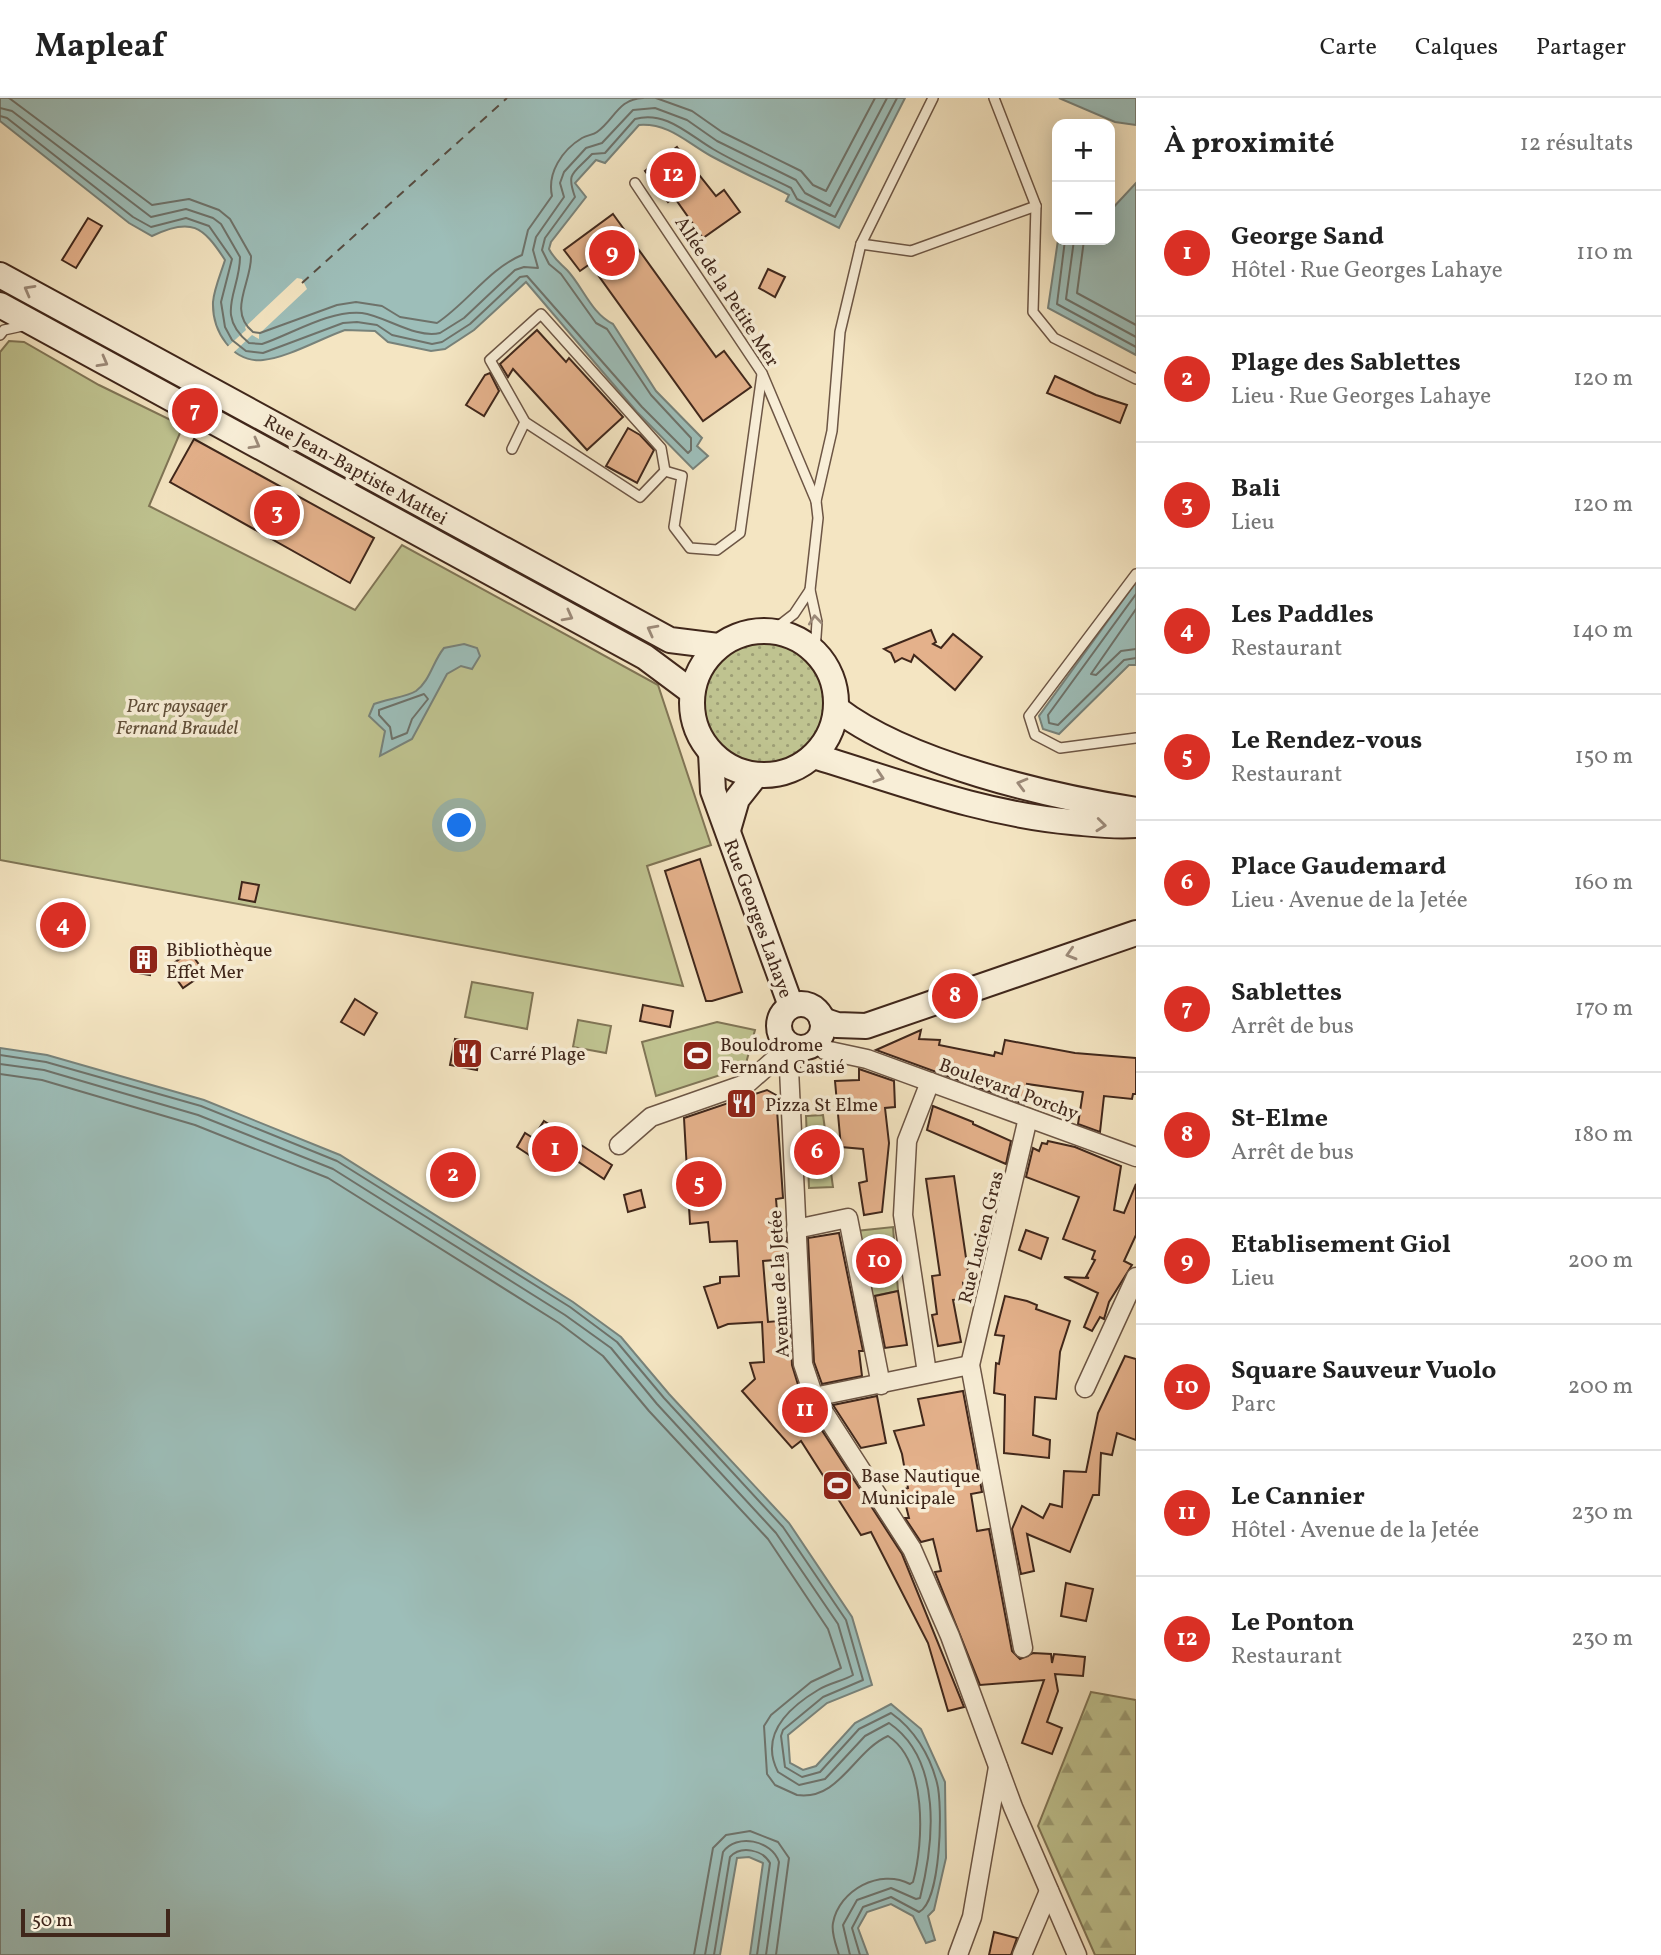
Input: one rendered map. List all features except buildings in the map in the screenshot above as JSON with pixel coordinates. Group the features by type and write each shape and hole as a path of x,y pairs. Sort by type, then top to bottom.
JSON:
{"main road":[{"name":"Rue Jean-Baptiste Mattei","path":"0,275 670,640 718,646"},
{"name":"Rue Jean-Baptiste Mattei","path":"0,305 645,657 692,692"},
{"path":"772,631 803,641 815,651 832,678 837,709 830,734 814,756 787,771 756,775 732,768 711,753 698,735 692,714 692,692 701,667 718,646 744,633 772,631"},
{"path":"837,709 861,728 940,762 1064,795 1136,810"},
{"name":"Rue Georges Lahaye","path":"711,753 713,791 791,1006"},
{"path":"814,756 950,800 1012,813 1118,827 1136,825"},
{"path":"728,830 737,799 756,775"},
{"path":"808,1038 810,1006 791,1006 782,1014 779,1025 782,1037 808,1038 849,1027 866,1026 1136,933"}],"street":[{"path":"849,1027 867,1059"},
{"path":"618,1144 651,1116 748,1083 808,1038"},
{"name":"Boulevard Porchy","path":"808,1038 825,1050 867,1059 1136,1157"},
{"name":"Avenue de la Jetée","path":"808,1038 789,1069 803,1363 814,1397 912,1549 950,1636 1013,1807 1077,1955"},
{"path":"927,1373 903,1215 907,1141 930,1082"},
{"name":"Rue Lucien Gras","path":"970,1365 1028,1118"},
{"path":"796,1228 848,1218 881,1385"},
{"path":"1085,1388 1136,1277"},
{"path":"814,1397 970,1365 1023,1648"},
{"path":"958,1955 972,1917 999,1764"},
{"path":"1022,1955 1049,1891"}],"lane":[{"name":"Allée de la Petite Mer","path":"816,500 832,431 840,332 861,244 933,98"},
{"path":"994,98 1036,206 1033,312 1054,338 1136,379"},
{"name":"Allée de la Petite Mer","path":"635,183 762,373 816,500 818,518 810,590"},
{"path":"861,244 911,251 1036,206"},
{"path":"541,313 662,448 665,471 640,497 525,422 490,360 541,313"},
{"path":"0,335 4,330 34,323"},
{"path":"665,471 682,476 674,527 690,548 718,550 740,533 762,373"},
{"path":"512,449 525,422"},
{"path":"1136,574 1029,716 1035,735 1060,748 1136,738"},
{"path":"772,631 794,614 810,590"},
{"path":"810,590 817,622 815,651"}],"green space":[{"name":"Parc paysager Fernand Braudel","path":"9,341 24,342 99,385 183,426 149,506 355,610 402,545 658,685 711,845 647,866 683,986 0,860 0,352"},
{"path":"764,631 792,636 815,652 831,675 836,703 831,731 815,754 792,770 764,775 736,770 713,754 697,731 692,703 697,675 713,652 736,636"},
{"path":"472,982 533,993 527,1029 465,1017"},
{"path":"578,1020 611,1026 606,1053 573,1047"},
{"name":"Boulodrome Fernand Castié","path":"717,1022 755,1030 745,1067 656,1096 642,1042"},
{"path":"823,1115 833,1187 809,1188 806,1116"},
{"path":"893,1227 898,1291 868,1297 856,1231"},
{"path":"1091,1692 1136,1700 1136,1955 1095,1955 1038,1826"}],"water":[{"path":"0,98 905,98 839,228 786,201 789,195 711,156 677,134 650,125 639,125 605,163 596,160 575,183 586,197 551,242 549,249 573,277 593,307 613,324 656,391 702,438 697,446 708,456 693,469 637,412 526,282 474,330 445,349 431,351 388,342 375,331 345,330 272,358 252,360 242,356 226,343 216,324 213,302 225,260 210,239 203,232 186,226 152,236 129,223 0,121"},
{"path":"1059,98 1136,98 1136,125 1108,119"},
{"path":"1136,183 1136,355 1048,308 1057,245 1115,245 1115,206"},
{"path":"1136,582 1136,665 1129,665 1059,734 1043,729 1039,716"},
{"path":"464,644 477,648 480,656 472,669 461,666 447,674 412,739 380,756 385,731 369,716 374,704 416,691 425,682 444,648"},
{"path":"0,1048 47,1055 204,1100 340,1155 573,1302 621,1337 669,1394 789,1523 852,1617 872,1685 827,1703 788,1735 790,1763 803,1770 816,1766 855,1723 891,1704 921,1729 945,1782 946,1858 934,1910 928,1916 935,1940 926,1943 913,1916 891,1904 867,1912 858,1928 868,1955 750,1955 763,1863 749,1857 737,1858 720,1955 0,1955"}],"pier":[{"path":"297,278 302,279 307,289 259,334 259,339 252,335 232,354 226,348"}],"ferry route":[{"path":"302,283 507,98"}],"place":[{"name":"Le Ponton","path":"673,175"},
{"name":"Etablisement Giol","path":"612,253"},
{"name":"Sablettes","path":"195,411"},
{"name":"Bali","path":"277,513"},
{"name":"Les Paddles","path":"63,925"},
{"name":"Bibliothèque Effet Mer","path":"143,960"},
{"name":"St-Elme","path":"955,996"},
{"name":"Carré Plage","path":"467,1053"},
{"name":"Boulodrome Fernand Castié","path":"697,1055"},
{"name":"Pizza St Elme","path":"742,1104"},
{"name":"George Sand","path":"555,1149"},
{"name":"Place Gaudemard","path":"817,1152"},
{"name":"Plage des Sablettes","path":"453,1175"},
{"name":"Le Rendez-vous","path":"699,1184"},
{"name":"Square Sauveur Vuolo","path":"879,1261"},
{"name":"Le Cannier","path":"805,1410"},
{"name":"Base Nautique Municipale","path":"838,1486"}]}
